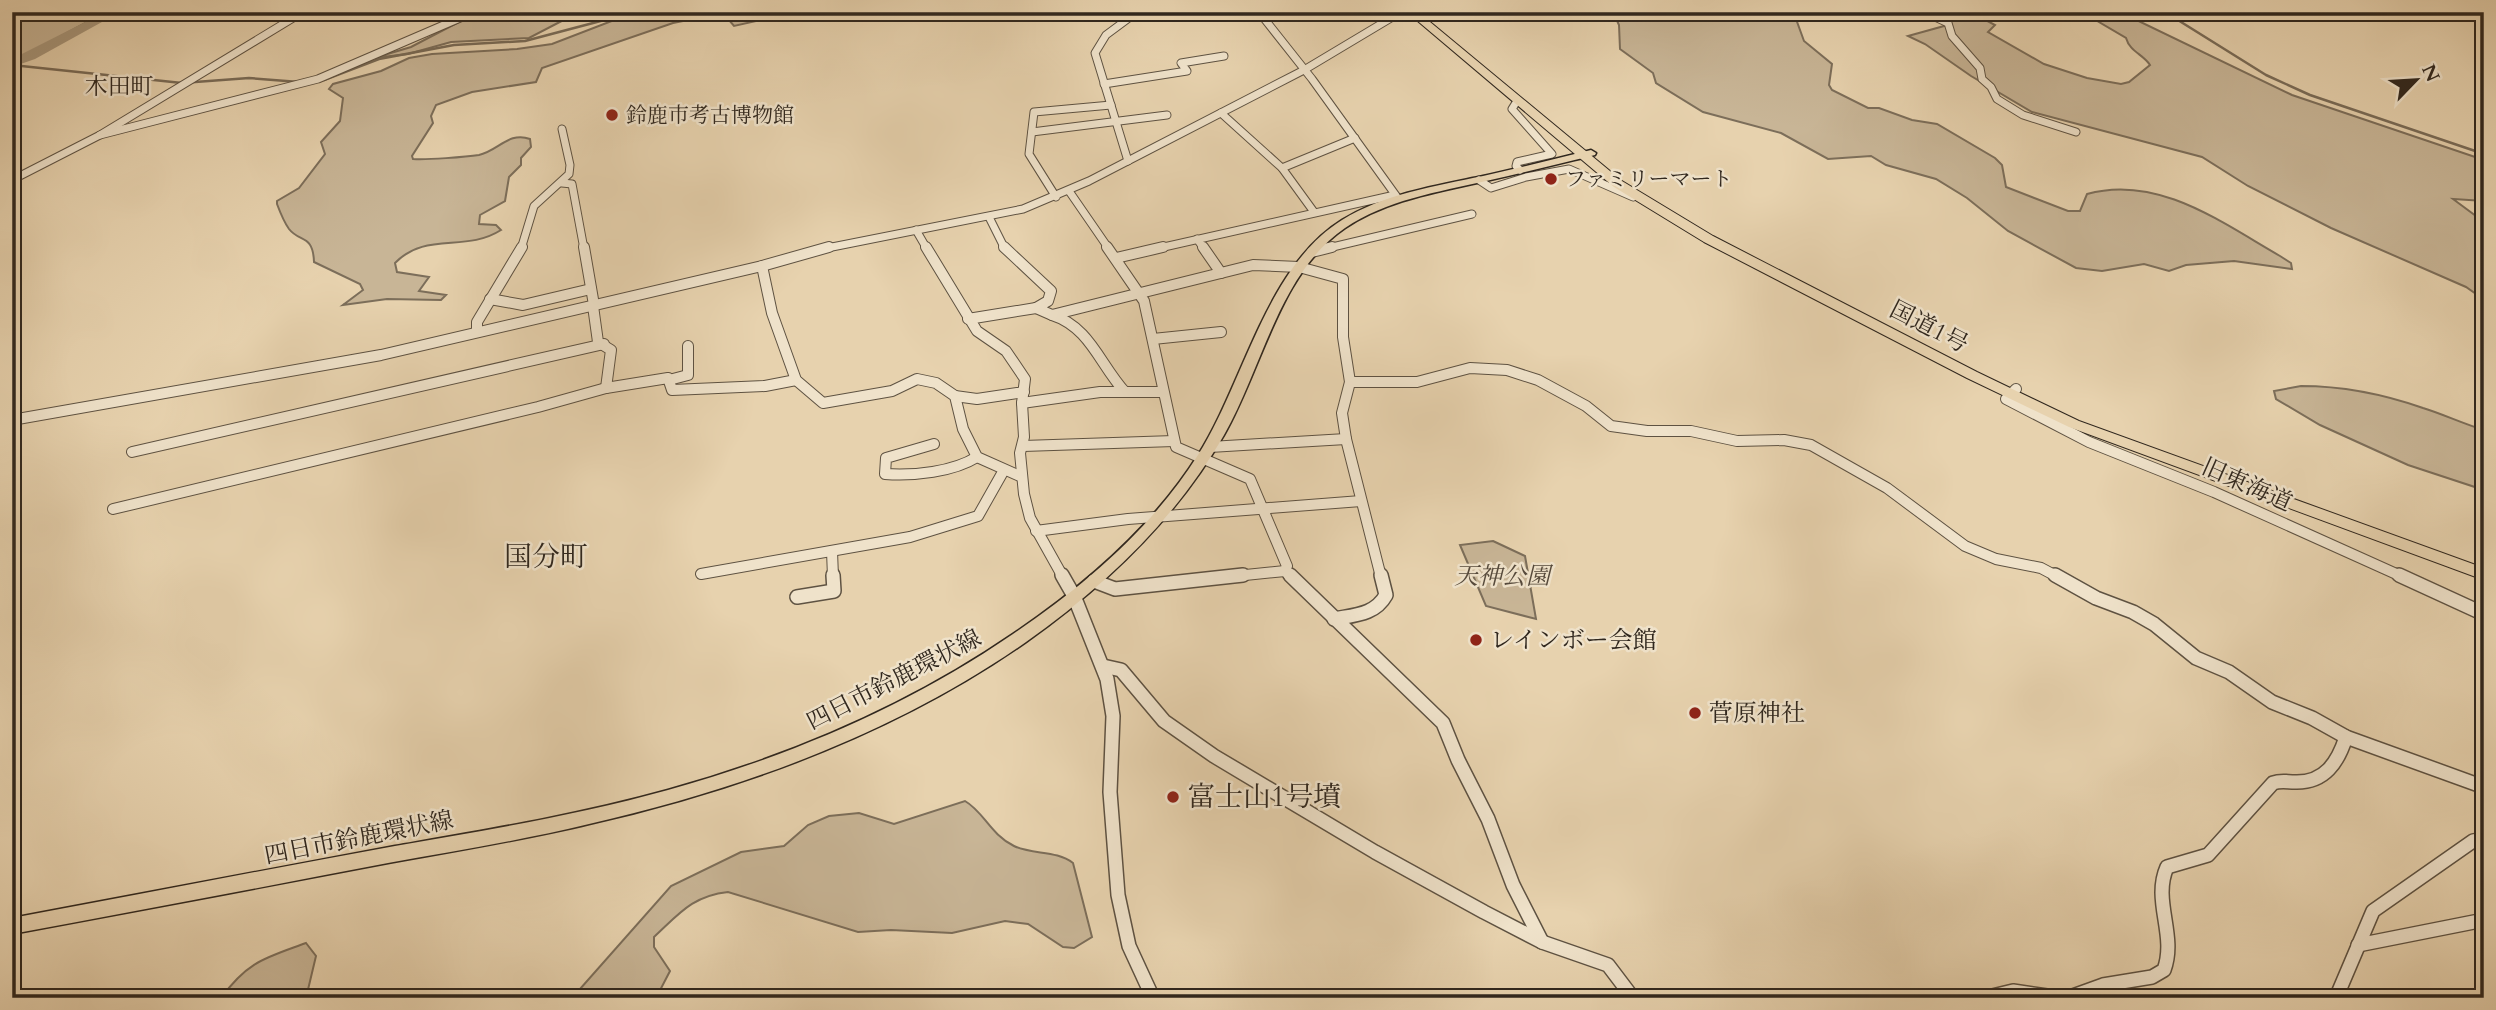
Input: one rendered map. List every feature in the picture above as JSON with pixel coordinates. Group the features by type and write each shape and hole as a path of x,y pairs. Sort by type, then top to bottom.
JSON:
{"highway":[{"name":"国道1号","path":"1412,12 1553,132 1668,213"},
{"name":"国道1号","path":"1422,12 1646,203 2013,392 2128,446 2328,515 2484,574"},
{"name":"国道1号","path":"2013,392 2146,445 2333,509 2484,566"}],"main road":[{"name":"四日市鈴鹿環状線","path":"12,926 615,811 721,781 840,735 922,696 1014,642 1094,581 1160,517 1207,453 1299,267 1340,228 1397,197 1586,154"}],"street":[{"path":"12,180 100,135 303,12"},
{"path":"100,135 306,82 346,68 474,12"},
{"path":"1128,161 1095,52 1096,46 1137,12"},
{"path":"1116,258 1314,212 1397,197 1259,12"},
{"path":"12,420 381,355 761,266 848,242 988,218 1037,205 1304,70 1401,12"},
{"path":"1924,12 1948,23 1952,36 1980,68 1982,79 1991,87 1997,99 2023,115 2076,132"},
{"path":"1104,84 1187,71 1181,63 1224,56"},
{"path":"1517,101 1512,109 1552,154 1515,164 1520,170"},
{"path":"1056,197 1029,154 1034,112 1111,105"},
{"path":"1222,113 1282,168 1314,212"},
{"path":"1032,132 1167,116"},
{"path":"477,332 477,322 520,253 534,206 569,174 570,165 562,129"},
{"path":"1534,135 1553,132"},
{"path":"1282,168 1355,138"},
{"path":"1479,180 1491,188 1526,177 1569,169 1646,203"},
{"path":"562,183 572,184 592,289 598,342 611,350 606,388"},
{"path":"1069,191 1140,292 1153,339 1174,441 1181,452 1207,453 1346,439"},
{"path":"1312,252 1472,214"},
{"path":"968,319 1036,308 1048,301 1051,291 1023,263 1006,251 988,218"},
{"path":"916,230 968,319 977,331 1006,351 1025,379 1023,446 1020,453 1030,518 1074,596 1103,666 1113,716 1110,792 1118,895 1129,946 1153,998"},
{"path":"1197,240 1221,273"},
{"path":"1052,315 1263,265 1299,267 1343,279 1343,337 1350,382 1342,413 1346,439 1386,595 1382,606 1374,610 1334,619"},
{"path":"761,266 772,313 796,380 823,403 892,391 917,379 936,383 955,396 977,399 1163,392"},
{"path":"490,299 523,305 592,289"},
{"path":"1036,308 1074,324 1108,368 1114,382 1125,393"},
{"path":"1153,339 1221,332"},
{"path":"132,452 604,344"},
{"path":"113,509 538,407 606,388 688,374 688,346"},
{"path":"668,364 668,379 672,390 765,386 796,380"},
{"path":"1350,382 1416,382 1470,368 1491,368 1538,380 1586,406 1611,426 1647,431 1691,432 1737,441 1784,440 1811,445 1887,488 1965,546 1996,559 2041,568 2096,598 2133,612 2154,624 2196,658 2229,672 2261,697 2312,718 2346,737 2484,787"},
{"path":"1100,393 1114,382"},
{"name":"旧東海道","path":"2013,392 2006,399 2012,404 2089,442 2214,492 2484,614"},
{"path":"955,396 963,429 977,457 1022,477"},
{"path":"1023,446 1174,441"},
{"path":"934,444 886,458 885,474 897,475 962,466 977,457"},
{"path":"1207,453 1248,477 1287,566 1285,571"},
{"path":"701,574 910,537 978,516 1004,470"},
{"path":"1036,531 1160,517 1361,501"},
{"path":"797,597 834,591 832,551"},
{"path":"1285,571 1443,723 1458,760 1488,819 1513,885 1542,942"},
{"path":"1094,581 1115,589 1285,571"},
{"path":"1103,666 1121,670 1164,720 1214,756 1374,852 1542,942 1608,965 1633,998"},
{"path":"2067,998 2103,985 2152,977 2164,970 2171,952 2161,881 2167,867 2208,855 2273,783 2279,780 2305,782 2323,776 2340,757 2346,737"},
{"path":"2336,998 2373,911 2473,841 2484,839"},
{"path":"2358,945 2481,924"},
{"path":"1984,998 2000,991 2062,998"}],"green space":[{"path":"41,12 106,12 26,55 12,59 12,18 34,18"},
{"path":"478,12 579,12 529,38 451,42 408,54 374,58 411,47"},
{"path":"635,12 796,12 734,26 729,20 688,20 673,23 542,68 536,82 472,92 436,105 431,116 433,123 412,156 413,159 479,155 510,139 530,139 531,147 521,158 521,165 509,177 505,201 480,215 479,224 496,225 501,230 474,240 420,248 407,253 395,263 397,272 429,277 419,291 446,295 441,300 387,299 343,305 363,290 360,284 314,262 309,243 289,229 277,204 277,201 299,188 325,154 321,142 340,121 343,98 329,89 333,84 381,71 409,58 552,44"},
{"path":"1613,12 1790,12 1796,19 1804,41 1832,64 1829,85 1832,90 1868,108 1879,108 1912,120 1937,124 1995,158 2002,165 2006,187 2068,211 2080,211 2087,194 2113,190 2164,196 2188,205 2235,230 2291,263 2292,269 2234,261 2186,265 2169,271 2144,264 2102,271 2076,268 2008,231 1967,198 1936,179 1886,165 1871,156 1828,159 1781,133 1703,112 1656,83 1653,73 1620,49 1619,25"},
{"path":"2082,12 2120,12 2292,95 2484,160 2484,201 2453,199 2484,222 2484,334 2476,294 2466,287 2331,228 2248,186 2202,157 2032,112 1908,36 1944,26 1941,19 1978,16 1995,25 1988,32 2044,64 2087,78 2121,84 2129,82 2150,65 2130,47 2126,38"},
{"path":"2301,386 2332,387 2378,395 2431,410 2484,430 2484,490 2408,465 2320,425 2276,399 2274,391"},
{"name":"天神公園","path":"1493,541 1525,556 1536,619 1486,606 1460,545"},
{"path":"965,801 1014,846 1059,856 1073,863 1092,937 1074,948 1063,947 1028,924 1005,921 952,933 891,930 858,932 728,892 695,902 654,937 654,947 670,971 656,998 572,998 671,886 741,852 784,846 808,825 829,816 859,813 894,824"},
{"path":"306,943 316,956 306,998 221,998 240,976 258,962"}],"waterway":[{"path":"12,63 31,56 114,12"},
{"path":"324,80 379,59 454,45 525,41 612,18 623,12"},
{"path":"2165,12 2266,75 2310,95 2484,154"},
{"path":"12,65 182,83 249,78 299,82"}],"place":[{"name":"鈴鹿市考古博物館","path":"612,115"},
{"name":"ファミリーマート","path":"1551,179"},
{"name":"レインボー会館","path":"1476,640"},
{"name":"菅原神社","path":"1695,713"},
{"name":"富士山1号墳","path":"1173,797"}],"district":[{"name":"木田町","path":"119,86"},
{"name":"国分町","path":"546,557"}]}
